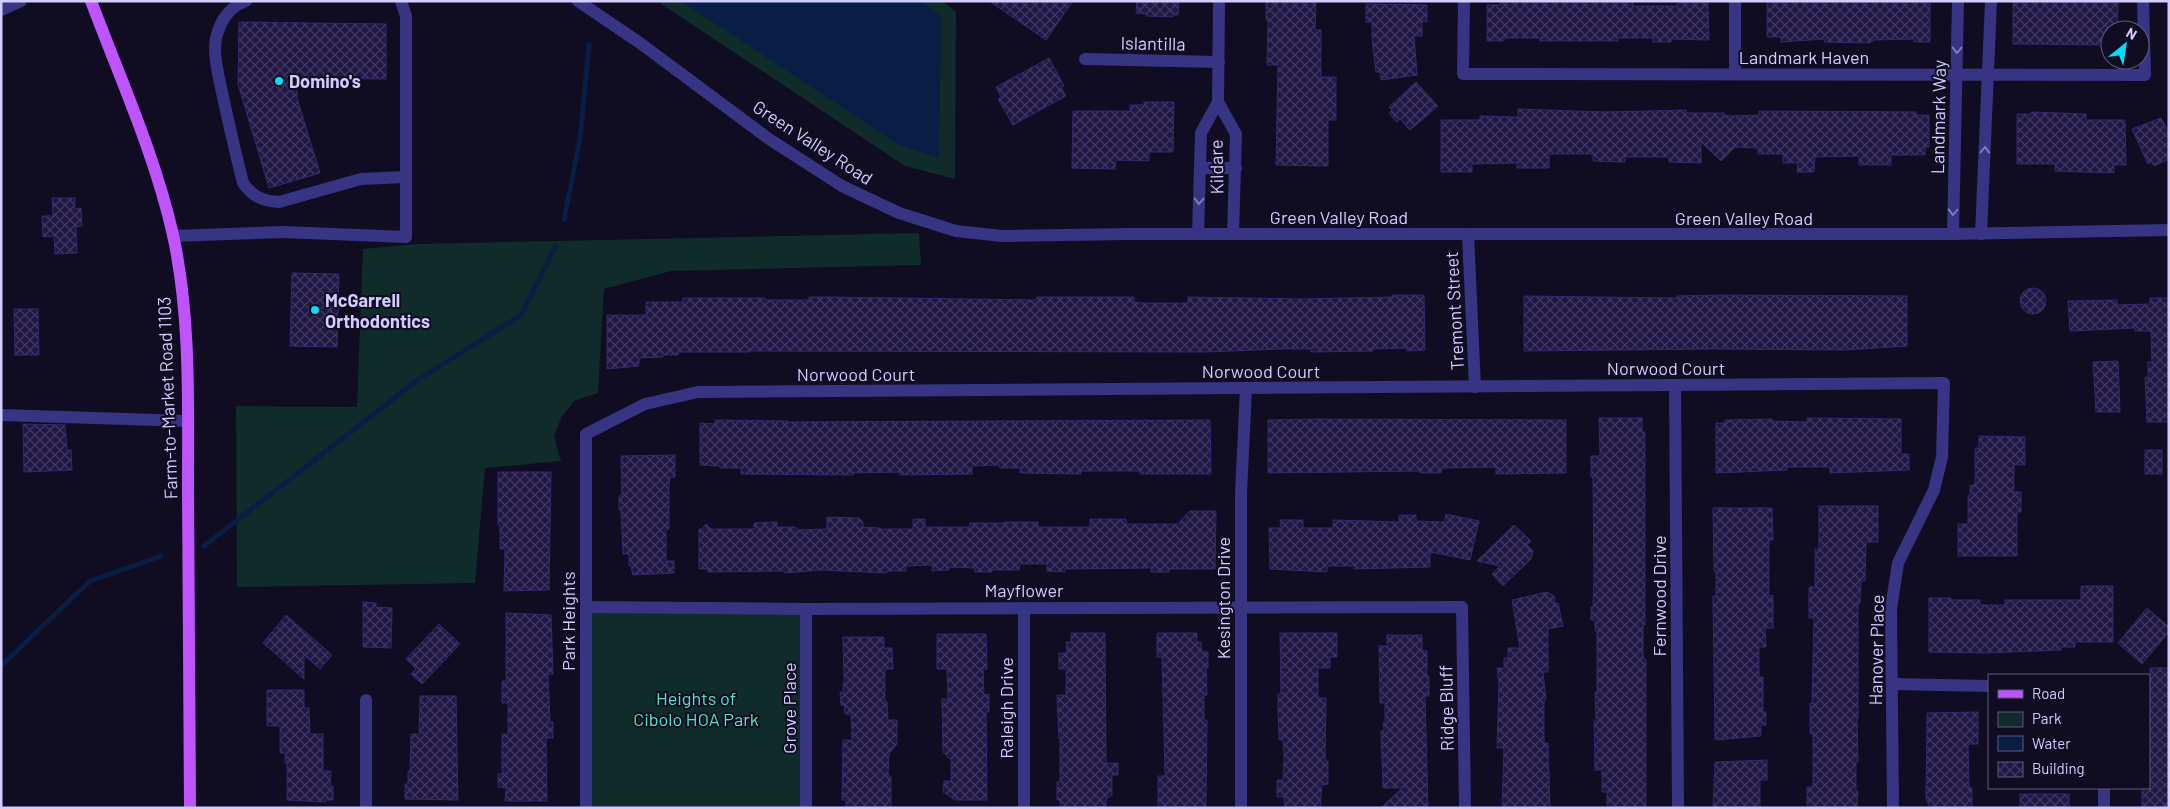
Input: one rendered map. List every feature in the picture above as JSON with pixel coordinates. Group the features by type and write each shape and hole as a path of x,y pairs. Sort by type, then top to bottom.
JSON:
{"main road":[{"name":"Farm-to-Market Road 1103","path":"91,1 147,148 173,236 182,297 188,421 190,808"}],"street":[{"path":"1,10 21,1"},
{"path":"246,1 237,4 228,12 220,25 216,39 217,64 228,122 243,183 249,191 255,197 279,202 361,179 406,177"},
{"path":"173,236 283,232 406,237 406,16 401,1"},
{"name":"Green Valley Road","path":"578,1 640,42 778,144 842,186 899,213 956,232 1002,236 1198,234 1981,234 2169,230"},
{"name":"Kildare","path":"1198,234 1202,133 1218,102 1219,1"},
{"name":"Landmark Haven","path":"1464,1 1463,74 2145,75 2143,1"},
{"path":"1735,1 1735,74"},
{"name":"Landmark Way","path":"1953,234 1958,1"},
{"path":"1981,234 1991,1"},
{"name":"Islantilla","path":"1085,59 1219,62"},
{"name":"Kildare","path":"1218,102 1236,134 1233,234"},
{"path":"1200,168 1236,168"},
{"name":"Tremont Street","path":"1468,235 1475,387"},
{"name":"Norwood Court","path":"586,434 645,404 698,392 1944,383"},
{"name":"Hanover Place","path":"1893,808 1891,609 1898,563 1934,490 1942,457 1944,383"},
{"name":"Fernwood Drive","path":"1675,385 1678,808"},
{"name":"Kesington Drive","path":"1241,808 1241,493 1246,389"},
{"path":"1,415 188,421"},
{"name":"Park Heights","path":"586,434 586,808"},
{"name":"Mayflower","path":"586,607 806,609 1462,607"},
{"name":"Ridge Bluff","path":"1462,607 1465,808"},
{"name":"Raleigh Drive","path":"1024,608 1024,808"},
{"name":"Grove Place","path":"806,609 806,808"},
{"path":"1892,684 1988,686"},
{"path":"366,700 366,808"},
{"path":"2104,789 2104,808"}],"green space":[{"path":"657,1 942,1 956,12 955,179 905,166"},
{"path":"919,233 921,265 671,271 604,289 598,393 574,401 562,416 554,436 561,461 485,468 475,583 237,587 236,406 357,407 363,249 418,244"},
{"name":"Heights of Cibolo HOA Park","path":"586,607 806,609 806,808 587,808"}],"water":[{"path":"681,1 920,1 941,16 939,158 899,145"}],"building":[{"path":"989,1 1073,1 1046,40"},
{"path":"1137,1 1179,1 1178,15 1173,15 1173,17 1146,16 1146,14 1136,13"},
{"path":"1266,1 1316,1 1315,30 1321,30 1321,77 1336,77 1336,120 1328,120 1328,166 1276,165 1278,65 1267,65 1268,20 1266,20"},
{"path":"1503,1 1633,1 1633,6 1677,6 1677,4 1684,1 1708,1 1709,40 1671,39 1671,42 1653,42 1653,38 1618,38 1618,41 1540,41 1540,38 1504,38 1504,41 1487,41 1487,5 1499,5"},
{"path":"1767,1 1925,1 1925,3 1930,3 1930,42 1914,42 1914,39 1873,40 1868,43 1824,42 1825,39 1781,42 1781,37 1767,37"},
{"path":"2013,1 2118,3 2117,20 2100,20 2100,45 2013,44"},
{"path":"1366,4 1427,5 1427,22 1422,21 1422,36 1414,36 1417,75 1381,80 1380,72 1376,72 1372,22 1366,22"},
{"path":"239,22 386,24 386,79 297,78 297,98 320,173 269,188 238,84"},
{"path":"1049,58 1064,86 1061,87 1066,96 1013,125 998,99 1001,97 996,87"},
{"path":"1416,82 1438,106 1410,130 1400,119 1397,122 1389,113 1392,110 1389,107"},
{"path":"1144,102 1174,102 1173,152 1149,152 1149,161 1116,160 1115,169 1072,168 1073,111 1130,111 1130,105 1144,105"},
{"path":"1518,109 1605,112 1686,110 1686,113 1724,113 1724,115 1731,116 1759,115 1759,111 1916,112 1916,115 1929,115 1929,147 1925,147 1925,155 1891,155 1891,165 1859,165 1859,156 1815,157 1814,172 1797,172 1798,163 1783,163 1783,154 1758,154 1758,148 1735,147 1721,161 1701,142 1701,163 1669,162 1669,157 1625,157 1625,162 1593,161 1593,154 1549,154 1549,168 1517,168 1517,163 1472,164 1472,172 1441,172 1441,120 1480,120 1480,116 1518,117"},
{"path":"2031,112 2086,114 2086,120 2125,120 2126,165 2114,165 2114,173 2055,171 2055,164 2017,164 2017,114 2031,114"},
{"path":"2161,118 2169,133 2169,159 2154,166 2152,162 2148,164 2132,129"},
{"path":"52,198 75,198 75,209 81,208 82,226 76,227 77,253 55,254 54,236 43,237 42,216 53,216"},
{"name":"McGarrell Orthodontics","path":"292,273 339,274 337,347 290,346"},
{"path":"2033,288 2042,292 2046,301 2042,310 2033,314 2024,310 2020,301 2024,292"},
{"path":"1392,295 1424,295 1425,350 1407,351 1407,348 1373,349 1373,351 1311,352 1311,349 1282,349 1205,352 678,352 678,355 639,358 639,366 607,369 607,315 646,315 646,302 683,302 683,298 809,300 809,297 831,297 1037,300 1037,297 1134,297 1134,302 1188,303 1188,297 1302,299 1392,297"},
{"path":"1524,296 1677,298 1677,296 1907,296 1907,346 1846,350 1524,351"},
{"path":"2150,298 2169,298 2169,422 2147,422 2145,377 2148,378 2148,362 2152,362 2151,331 2135,331 2135,328 2070,331 2068,301 2117,300 2117,305 2150,304"},
{"path":"14,309 38,309 39,355 15,355"},
{"path":"2118,361 2120,412 2096,412 2093,362"},
{"path":"1599,418 1642,418 1642,432 1645,432 1645,625 1643,625 1643,656 1646,661 1646,808 1607,808 1607,792 1602,792 1602,770 1595,770 1594,721 1596,721 1595,692 1597,692 1597,632 1595,631 1595,620 1591,620 1594,579 1591,456 1600,456"},
{"path":"1807,418 1901,419 1901,454 1909,454 1909,470 1830,473 1830,467 1787,467 1787,470 1716,473 1716,423 1725,423 1725,420 1772,419 1772,421 1807,422"},
{"path":"715,420 788,422 1210,420 1211,474 1140,474 1140,471 1081,471 1081,474 1020,473 1020,468 1000,468 999,465 972,466 972,474 900,475 900,472 853,473 853,475 741,474 741,468 720,468 720,466 700,465 700,423 715,424"},
{"path":"1268,420 1566,420 1566,473 1496,474 1496,467 1442,468 1441,473 1420,473 1420,471 1268,473"},
{"path":"23,424 65,425 67,450 71,450 72,470 24,472"},
{"path":"1979,436 2025,437 2025,465 2014,465 2014,492 2021,492 2021,512 2017,512 2017,556 1958,556 1958,524 1968,524 1968,496 1970,496 1970,486 1975,484 1975,448 1979,448"},
{"path":"2145,450 2162,450 2162,474 2145,474"},
{"path":"675,455 675,477 670,477 669,487 669,529 666,530 666,561 674,561 674,573 633,575 631,566 629,566 629,554 623,554 621,510 619,510 619,496 622,496 621,456"},
{"path":"498,472 551,472 549,590 504,591 505,549 500,549"},
{"path":"1819,506 1878,506 1878,542 1866,542 1865,581 1861,581 1860,603 1858,603 1857,808 1807,808 1807,787 1813,787 1813,734 1810,734 1810,703 1812,703 1814,618 1809,618 1809,587 1815,587 1815,549 1819,549"},
{"path":"1713,508 1772,508 1773,540 1769,540 1769,596 1773,595 1773,628 1765,628 1766,647 1759,647 1759,677 1763,677 1763,712 1766,712 1766,725 1761,725 1761,736 1715,740 1713,596 1716,596 1716,571 1714,571"},
{"path":"1190,511 1216,511 1215,569 1169,569 1169,572 1151,572 1151,568 1065,569 1065,572 1047,571 1047,564 1020,564 1019,570 992,570 992,572 975,572 975,568 949,567 949,570 932,571 932,565 906,566 906,571 887,571 887,573 821,570 784,573 784,571 708,572 708,569 699,569 699,529 702,529 706,524 711,529 754,529 754,523 777,522 777,527 795,527 797,530 827,529 827,517 859,518 863,522 863,527 881,529 913,529 913,519 925,519 925,527 970,527 970,523 1038,522 1038,527 1090,527 1090,519 1126,519 1126,524 1180,524 1180,521"},
{"path":"1446,514 1479,521 1470,560 1430,552 1430,567 1354,569 1354,566 1327,566 1327,572 1270,569 1269,528 1281,528 1280,520 1303,520 1303,528 1333,528 1333,520 1399,522 1399,515 1416,515 1416,521 1444,522"},
{"path":"1514,525 1531,541 1527,545 1533,551 1531,559 1503,586 1492,574 1500,566 1477,561"},
{"path":"2081,586 2113,586 2113,642 2075,642 2075,647 2061,647 2061,650 1984,653 1929,652 1929,598 1980,600 1980,605 2005,605 2005,600 2081,600"},
{"path":"1547,592 1554,596 1555,604 1558,603 1563,626 1548,629 1548,672 1543,672 1546,700 1544,702 1544,743 1548,743 1550,807 1502,808 1504,748 1497,748 1499,684 1497,668 1504,668 1504,658 1508,658 1508,648 1520,648 1512,600"},
{"path":"363,602 376,603 376,607 392,608 391,648 363,647"},
{"path":"2147,608 2169,627 2169,632 2142,664 2118,643"},
{"path":"506,613 551,615 553,674 548,674 550,722 553,722 553,738 546,738 547,801 505,801 506,788 498,787 498,774 502,774 502,734 508,734 508,703 502,703 502,681 506,681"},
{"path":"286,615 332,655 320,669 304,655 304,679 263,643"},
{"path":"439,624 460,644 422,684 411,674 416,669 406,659"},
{"path":"1071,633 1105,633 1106,763 1118,763 1118,775 1112,775 1112,795 1106,799 1106,808 1060,808 1060,800 1057,800 1057,782 1060,782 1060,739 1057,695 1066,695 1066,669 1059,669 1059,653 1067,653 1066,642 1071,642"},
{"path":"1157,633 1197,633 1197,642 1201,642 1202,652 1208,652 1208,668 1206,668 1207,695 1204,695 1204,720 1207,720 1206,808 1158,808 1158,776 1165,776 1162,657 1157,657"},
{"path":"1280,633 1337,633 1337,657 1330,657 1330,668 1318,668 1318,698 1326,698 1325,761 1328,761 1328,784 1322,785 1320,808 1285,808 1284,797 1277,797 1277,780 1283,780 1284,755 1283,740 1279,740 1278,712 1278,694 1281,694"},
{"path":"937,634 986,634 987,669 983,669 984,695 989,694 989,712 986,712 987,800 955,800 943,792 944,781 951,781 951,760 943,752 942,699 948,699 947,669 937,669"},
{"path":"1387,635 1422,635 1422,651 1427,651 1429,696 1425,696 1428,808 1381,808 1402,788 1383,788 1381,731 1384,731 1385,703 1380,703 1379,646 1387,646"},
{"path":"843,637 884,637 884,648 892,648 893,669 885,669 885,701 887,702 888,720 897,720 897,744 889,754 888,776 891,776 891,808 846,808 846,800 842,800 843,740 852,740 851,714 845,714 844,705 841,705 840,692 843,692 844,678"},
{"path":"2150,668 2169,668 2169,808 2142,808 2142,789 2150,789"},
{"path":"267,690 304,690 304,708 309,708 310,734 323,734 323,771 331,771 330,786 333,786 333,800 325,800 325,802 287,800 287,763 285,763 285,753 280,753 280,726 267,726"},
{"path":"420,696 456,696 458,800 405,799 405,784 408,784 408,771 410,771 411,734 419,734"},
{"path":"1978,712 1978,744 1968,744 1969,788 1972,788 1972,808 1930,808 1926,798 1927,713"},
{"path":"1767,760 1767,780 1760,780 1760,808 1713,808 1715,762"},
{"path":"2020,794 2069,794 2069,808 2020,808"}],"waterway":[{"path":"564,220 580,139 589,45"},
{"path":"204,546 419,379 521,315 555,248"},
{"path":"1,666 90,581 161,556"}],"place":[{"name":"Domino's","path":"279,81"},
{"name":"McGarrell Orthodontics","path":"315,310"}]}
